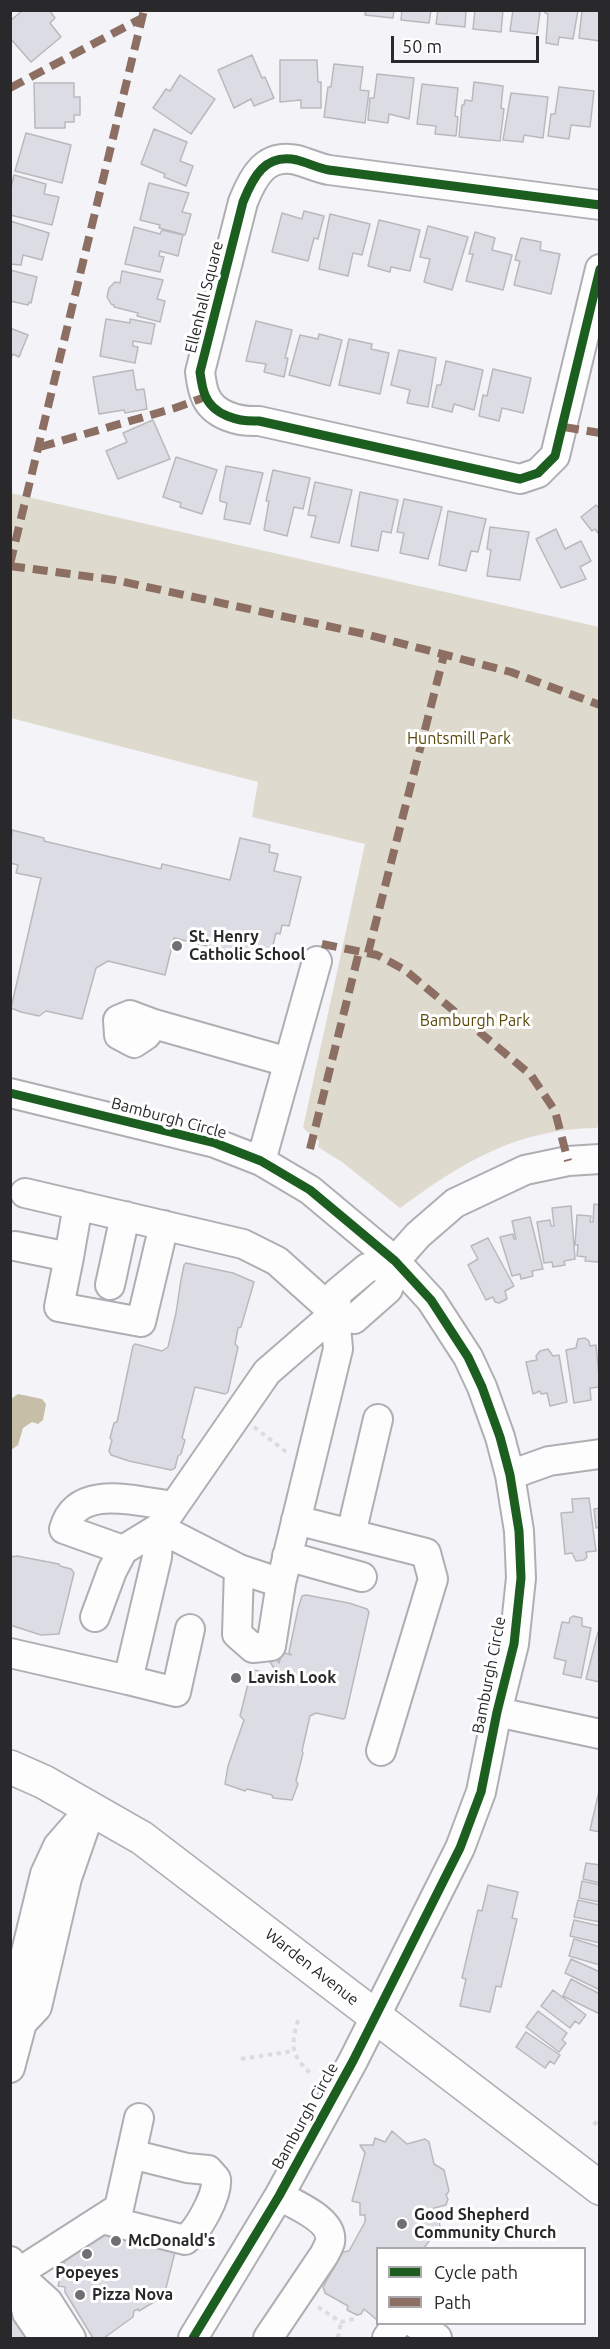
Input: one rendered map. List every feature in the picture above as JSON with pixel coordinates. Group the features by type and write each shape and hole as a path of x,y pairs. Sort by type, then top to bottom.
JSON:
{"main road":[{"name":"Warden Avenue","path":"10,1767 44,1782 142,1838 600,2188"}],"street":[{"name":"Ellenhall Square","path":"600,205 329,170 313,167 297,160 280,159 265,166 252,178 243,202 200,372 205,397 227,416 244,422 259,421 520,479 538,473 555,456 600,269"},
{"path":"261,1161 317,961"},
{"path":"154,1024 288,1062"},
{"name":"Bamburgh Circle","path":"10,1093 215,1143 261,1161 310,1190 395,1261 431,1300 468,1357 482,1387 500,1437 510,1475 519,1531 521,1578 514,1644 481,1792 460,1848 376,2016 279,2196 193,2338"},
{"path":"26,1193 243,1244 277,1261 335,1313 354,1319 388,1289 395,1261 418,1235 455,1203 525,1170 568,1161 600,1159"},
{"path":"78,1205 59,1307 141,1322 164,1226"},
{"path":"110,1286 125,1216"},
{"path":"15,1246 69,1257"},
{"path":"94,1617 123,1550 167,1517 267,1372 335,1313"},
{"path":"239,1569 237,1634 253,1648 271,1646 284,1569 338,1349 335,1313"},
{"path":"351,1534 378,1419"},
{"path":"510,1475 549,1461 600,1454"},
{"path":"123,1550 64,1529 68,1517 82,1503 104,1498 167,1517 239,1569 284,1569 362,1577"},
{"path":"128,1680 167,1517"},
{"path":"296,1520 426,1553 433,1579 381,1751"},
{"path":"10,1653 176,1692 190,1629"},
{"path":"497,1712 600,1734"},
{"path":"10,2068 22,2023 37,2007 67,1878 91,1809"},
{"path":"13,2271 119,2208 139,2118"},
{"path":"102,2219 185,2240 192,2234 213,2200 216,2179 211,2171 204,2168 187,2168 131,2154"},
{"path":"268,2338 330,2241 329,2230 322,2221 279,2196"},
{"path":"13,2271 27,2313 44,2338"},
{"path":"13,2271 48,2302 71,2338"},
{"path":"387,2338 397,2325"},
{"path":"418,2325 437,2338"}],"path":[{"path":"238,1414 308,1469"},
{"path":"298,2020 293,2038 294,2051 298,2062 311,2073"},
{"path":"241,2059 294,2051"},
{"path":"594,2125 600,2117"},
{"path":"309,2301 341,2322 358,2318"},
{"path":"338,2338 341,2322"}],"green space":[{"name":"Huntsmill Park","path":"10,493 599,627 600,1118 597,1128 541,1134 492,1151 446,1176 400,1208 342,1162 318,1147 319,1141 303,1128 365,844 252,817 258,782 11,718"}],"shaded area":[{"path":"18,1394 42,1399 46,1404 43,1420 38,1424 32,1422 23,1428 18,1445 11,1450 11,1399"}],"building":[{"path":"23,10 49,10 55,18 50,23 61,37 31,62 10,38 10,21"},
{"path":"366,10 394,10 393,18 365,15"},
{"path":"402,10 431,10 429,23 401,20"},
{"path":"438,10 466,10 465,27 436,24"},
{"path":"475,10 503,10 501,32 473,29"},
{"path":"513,10 542,10 537,34 510,31"},
{"path":"546,10 578,10 573,39 559,37 558,45 546,43 548,14 545,13"},
{"path":"582,10 600,10 600,41 579,38"},
{"path":"252,55 274,98 254,106 251,99 234,108 218,70"},
{"path":"280,60 317,60 318,82 321,82 321,108 301,108 301,100 280,102"},
{"path":"334,64 363,67 360,90 369,91 365,123 324,117"},
{"path":"377,74 414,78 409,119 389,114 388,123 368,120 370,98 374,98"},
{"path":"180,75 215,99 191,134 153,108 166,89 170,91"},
{"path":"474,82 503,86 501,108 504,109 500,141 459,137 462,105 465,100 472,101"},
{"path":"34,83 74,83 74,97 80,97 80,115 74,115 74,122 65,122 65,128 35,128"},
{"path":"422,84 458,88 455,116 458,117 456,136 435,134 436,126 417,124"},
{"path":"559,87 594,91 590,127 571,125 569,139 548,136 551,114 555,114"},
{"path":"511,93 548,97 543,138 524,135 523,142 503,140"},
{"path":"154,129 187,142 180,161 193,166 186,186 141,164"},
{"path":"26,133 71,145 62,183 15,171"},
{"path":"14,175 46,184 44,194 59,197 52,225 10,215 10,192"},
{"path":"149,183 189,193 182,212 191,214 185,235 140,220"},
{"path":"304,211 324,216 318,239 314,238 308,261 272,252 282,213 302,219"},
{"path":"330,214 370,224 362,255 353,253 348,276 319,269"},
{"path":"379,220 420,230 410,271 391,267 390,272 368,266"},
{"path":"10,221 49,233 42,260 23,255 21,265 10,264"},
{"path":"428,226 468,237 452,290 424,282 430,259 420,257"},
{"path":"134,227 160,234 162,230 183,235 178,256 160,251 159,256 164,257 160,272 125,264"},
{"path":"475,232 495,238 492,250 512,255 503,290 466,281 473,254 469,254"},
{"path":"521,238 541,242 540,250 560,254 551,294 514,285 520,261 515,260"},
{"path":"10,270 37,277 31,303 29,302 28,305 10,301"},
{"path":"122,271 163,280 157,299 165,301 160,322 137,316 138,313 114,307 111,304 107,297 109,288 115,282 120,283"},
{"path":"106,319 130,323 130,319 155,324 151,344 133,341 133,346 138,347 135,363 100,356"},
{"path":"256,321 292,330 285,358 288,358 284,377 264,372 266,364 246,361"},
{"path":"10,328 28,335 19,357 13,354 10,360"},
{"path":"319,334 342,340 330,386 289,375 300,335 318,339"},
{"path":"349,339 372,344 371,349 389,353 380,394 339,385"},
{"path":"399,350 436,358 428,407 407,403 410,390 391,385"},
{"path":"446,361 483,370 474,410 454,404 452,412 432,407 437,385 441,385"},
{"path":"493,369 531,378 523,413 502,408 499,421 479,416 483,395 487,396"},
{"path":"133,370 136,390 144,389 147,409 99,414 93,377"},
{"path":"153,420 170,459 118,479 106,451 127,442 123,433"},
{"path":"176,457 217,470 202,514 180,507 181,503 163,497"},
{"path":"226,466 263,473 250,524 224,519 227,503 220,501 220,496"},
{"path":"273,470 310,478 303,509 294,507 287,536 264,530 269,501 266,501"},
{"path":"315,482 352,490 339,543 311,537 316,516 308,515"},
{"path":"360,492 398,500 391,533 382,531 378,551 351,546"},
{"path":"404,499 442,507 428,559 400,553 404,533 397,532"},
{"path":"596,505 600,509 600,532 598,533 595,529 592,531 581,517"},
{"path":"448,511 486,519 478,552 471,551 466,571 439,565"},
{"path":"490,527 529,532 520,580 487,576 491,550 487,549"},
{"path":"556,529 565,549 581,541 591,561 580,567 586,579 561,588 536,539"},
{"path":"12,830 44,838 44,841 161,869 162,864 230,880 240,838 270,845 269,852 278,854 274,871 301,877 289,926 282,925 280,934 276,933 269,961 174,938 165,975 108,961 96,968 82,1019 46,1011 39,1016 21,1012 11,1008 41,878 16,873 18,865 10,863"},
{"path":"594,1204 600,1205 600,1258 598,1262 585,1261 586,1257 577,1256 578,1245 575,1245 577,1215 591,1216 590,1222 593,1222"},
{"path":"571,1206 575,1259 564,1261 565,1265 553,1267 552,1262 544,1263 537,1222 550,1220 551,1226 554,1226 552,1208"},
{"path":"530,1217 543,1269 532,1271 533,1276 521,1279 520,1274 512,1276 500,1237 513,1234 516,1239 512,1221"},
{"path":"488,1238 514,1286 505,1291 507,1299 499,1303 495,1302 493,1297 486,1300 468,1265 478,1259 471,1246"},
{"path":"186,1263 233,1273 254,1282 241,1327 238,1328 235,1344 238,1347 228,1392 225,1394 195,1387 182,1438 185,1440 181,1454 178,1456 175,1468 171,1470 129,1461 111,1455 109,1451 112,1440 110,1438 114,1423 117,1422 133,1346 135,1344 162,1351 168,1347"},
{"path":"585,1338 589,1341 590,1346 596,1345 600,1387 590,1388 591,1400 574,1403 566,1350 576,1348 578,1339"},
{"path":"548,1349 553,1356 559,1355 567,1402 550,1406 547,1393 541,1394 540,1391 533,1394 526,1362 537,1360 536,1356 540,1351"},
{"path":"589,1498 596,1551 586,1552 587,1557 584,1560 576,1561 572,1553 565,1554 561,1513 573,1512 572,1499"},
{"path":"600,1508 600,1527 596,1528 594,1509"},
{"path":"17,1556 59,1564 71,1569 74,1573 59,1634 41,1635 10,1625 10,1557"},
{"path":"302,1596 349,1603 367,1609 369,1612 345,1718 316,1713 310,1716 296,1781 298,1784 292,1800 273,1798 272,1795 247,1789 245,1791 225,1784 228,1766 244,1720 240,1716 251,1672 254,1670 276,1675 277,1673 265,1654 271,1650 279,1663 282,1652 291,1655 289,1652 298,1609"},
{"path":"573,1616 582,1618 582,1626 591,1628 581,1678 563,1674 566,1661 554,1658 562,1622 569,1623"},
{"path":"598,1632 600,1633 600,1682 586,1679"},
{"path":"600,1787 600,1832 590,1830"},
{"path":"586,1863 600,1865 600,1883 583,1879"},
{"path":"582,1881 600,1885 600,1902 579,1898"},
{"path":"488,1885 518,1892 512,1918 517,1919 501,1987 496,1986 490,2012 460,2006 466,1979 462,1978 478,1910 482,1911"},
{"path":"578,1900 600,1905 600,1922 574,1917"},
{"path":"574,1920 600,1926 600,1943 570,1936"},
{"path":"574,1939 600,1947 600,1965 569,1956"},
{"path":"571,1959 600,1972 600,1990 565,1973"},
{"path":"571,1979 600,1994 600,2014 563,1996"},
{"path":"553,1990 586,2015 579,2024 575,2021 570,2028 541,2006"},
{"path":"538,2011 567,2033 562,2040 566,2043 559,2052 526,2027"},
{"path":"526,2032 560,2055 554,2064 550,2061 545,2068 516,2047"},
{"name":"Good Shepherd Community Church","path":"392,2131 407,2144 425,2139 429,2142 434,2164 444,2170 449,2191 446,2195 448,2199 446,2205 434,2208 429,2216 439,2222 440,2226 425,2247 376,2247 376,2319 364,2309 361,2314 357,2315 347,2310 348,2306 325,2293 323,2287 343,2252 349,2251 365,2222 365,2215 360,2215 360,2203 352,2201 365,2153 360,2145 373,2145 375,2138 385,2142"},
{"path":"113,2230 176,2248 164,2296 139,2311 138,2309 134,2311 133,2317 104,2338 93,2338 65,2292 65,2287 58,2286 65,2260"},
{"path":"10,2309 14,2310 12,2318 17,2319 29,2338 10,2338"}],"marked path":[{"path":"10,564 144,10"},
{"path":"10,88 142,18"},
{"path":"40,447 175,408 205,397"},
{"path":"564,427 600,433"},
{"path":"10,566 115,580 369,635 511,672 600,705"},
{"path":"368,953 444,655"},
{"path":"322,944 377,955 405,970 531,1075 555,1111 568,1161"},
{"path":"310,1149 359,952"}],"cycle path":[{"path":"600,205 329,170 297,160 276,160 268,164 256,176 243,202 200,372 204,392 214,408 236,419 259,421 520,479 538,473 555,456 600,269"},
{"path":"10,1093 215,1143 261,1161 310,1190 395,1261 431,1300 468,1357 482,1387 500,1437 510,1475 519,1531 521,1578 514,1644 481,1792 460,1848 353,2061 279,2196 193,2338"}],"place":[{"name":"St. Henry Catholic School","path":"177,946"},
{"name":"Lavish Look","path":"236,1678"},
{"name":"Good Shepherd Community Church","path":"402,2224"},
{"name":"McDonald's","path":"116,2241"},
{"name":"Popeyes","path":"87,2254"},
{"name":"Pizza Nova","path":"80,2295"}],"park label":[{"name":"Bamburgh Park","path":"475,1021"}]}
